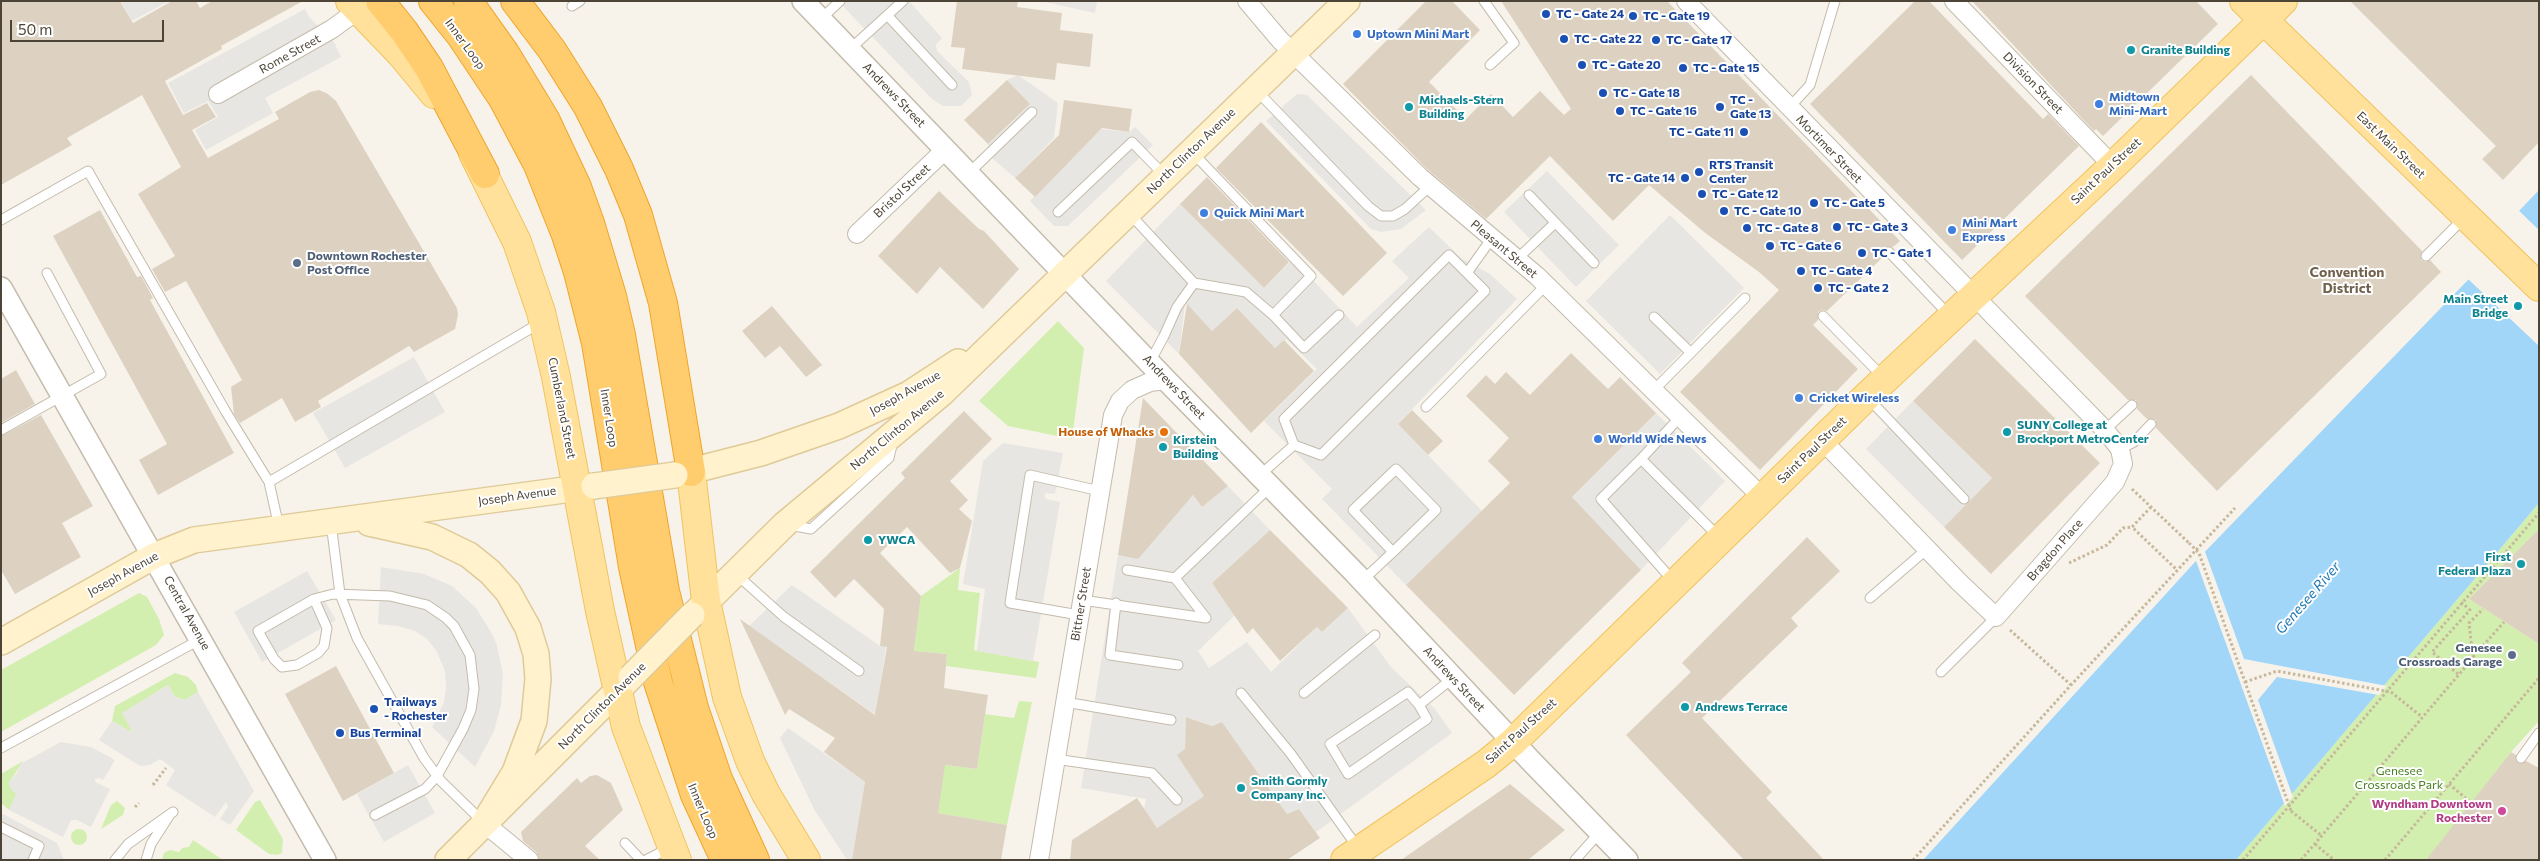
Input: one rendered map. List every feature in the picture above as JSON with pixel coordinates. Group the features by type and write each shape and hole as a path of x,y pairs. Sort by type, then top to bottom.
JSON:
{"highway":[{"name":"Inner Loop","path":"433,1 461,36 503,99 538,165 566,236 578,272 596,343 633,567 658,682 681,757 725,860"},
{"path":"468,1 505,53 544,119 573,179 590,223 612,296 621,335 665,591 694,708 718,779 755,860"},
{"path":"514,1 552,50 588,107 619,169 638,216 664,303 683,473"},
{"path":"363,4 404,31 429,68 485,174"}],"main road":[{"name":"North Clinton Avenue","path":"448,860 785,524 894,435 1022,317 1292,52 1347,1"},
{"name":"Saint Paul Street","path":"1352,855 1486,764 1513,742 1762,497 1972,296 2113,166 2254,11 2283,1"},
{"name":"East Main Street","path":"2254,11 2539,286"},
{"name":"Cumberland Street","path":"485,174 517,242 543,321 586,487 600,611 625,683 626,727 675,853"},
{"name":"Joseph Avenue","path":"1,642 154,556 194,540 683,473 794,443 874,411 924,384 1022,317"},
{"path":"683,473 699,608 737,727 766,794 806,860"},
{"path":"330,521 389,526 446,542 469,555 490,572 508,592 522,614 536,654 538,679 537,706 522,758 508,786 484,824"}],"street":[{"name":"Andrews Street","path":"803,1 1166,380 1362,580 1513,742 1627,860"},
{"name":"Pleasant Street","path":"1246,1 1292,52 1430,186 1517,259 1546,286 1762,497"},
{"name":"Mortimer Street","path":"1686,1 1972,296"},
{"name":"Division Street","path":"1954,1 2113,166"},
{"name":"Rome Street","path":"218,94 332,30 363,4"},
{"name":"Bristol Street","path":"857,234 946,149"},
{"name":"Central Avenue","path":"1,288 325,860"},
{"path":"1972,296 2106,430 2120,449"},
{"name":"Bittner Street","path":"1039,860 1080,607 1116,407 1132,390 1150,382 1166,380"},
{"path":"1822,440 1927,549 2001,621"},
{"name":"Bragdon Place","path":"2001,621 2118,477 2123,464 2120,449"},
{"path":"484,824 529,860"}],"lane":[{"path":"821,20 840,1"},
{"path":"850,50 903,1"},
{"path":"1484,1 1514,43 1490,65"},
{"path":"1789,108 1810,85 1835,1"},
{"path":"888,16 952,85"},
{"path":"1255,89 1355,194 1382,216 1393,216 1405,209 1430,186"},
{"path":"969,173 1032,112"},
{"path":"1058,212 1132,142 1165,176"},
{"path":"1191,151 1311,276 1273,315"},
{"path":"1,220 88,171 226,412 269,482 279,528"},
{"path":"1529,195 1594,263"},
{"path":"1128,212 1194,283 1246,292 1273,315 1304,348 1338,314"},
{"path":"2426,256 2471,222"},
{"path":"1517,259 1556,223"},
{"path":"1467,274 1492,238"},
{"path":"1889,252 1951,316"},
{"path":"1449,255 1485,291 1321,454 1294,445 1284,419 1449,255"},
{"path":"1,430 101,374 47,273"},
{"path":"1150,362 1176,307 1194,283"},
{"path":"1426,407 1546,286"},
{"path":"1653,391 1745,298"},
{"path":"1823,316 1876,388 1964,499"},
{"path":"1654,317 1691,353"},
{"path":"269,482 543,321"},
{"path":"2106,430 2132,405"},
{"path":"1675,583 1601,499 1680,417"},
{"path":"2120,449 2134,442 2152,424"},
{"path":"1175,578 1265,481 1294,445"},
{"path":"1642,458 1721,538"},
{"path":"1362,580 1393,552 1436,510 1396,470 1353,510 1393,552"},
{"path":"1100,491 1030,475 1010,603 1080,607 1116,603 1206,618 1175,578 1127,570"},
{"path":"330,521 340,594 357,638 424,758 437,776 484,824"},
{"path":"1870,598 1927,549"},
{"path":"735,573 784,617 859,671"},
{"path":"314,599 327,628 324,646 318,653 297,665 282,667 274,659 258,631 314,599 340,594 397,597 427,606 446,618 465,644 472,666 473,700 463,729 437,776 425,789 375,816"},
{"path":"1116,603 1110,655 1178,665"},
{"path":"1941,672 2001,621"},
{"path":"1304,693 1375,635"},
{"path":"1,748 201,639"},
{"path":"1419,705 1453,678"},
{"path":"1408,692 1419,705 1427,719 1348,774 1330,744 1408,692"},
{"path":"1241,693 1291,754 1352,855"},
{"path":"1065,702 1171,720"},
{"path":"2521,758 2539,733"},
{"path":"1056,759 1152,773 1176,800"},
{"path":"115,860 128,844 173,812 151,844 146,860"},
{"path":"1,827 39,846 33,860"},
{"path":"1575,860 1600,832"},
{"path":"625,843 641,860"},
{"path":"646,860 675,853"}],"path":[{"path":"2135,492 2199,554 2291,811 2322,836"},
{"path":"2064,566 2108,545 2123,528 2132,527 2151,508"},
{"path":"1913,860 2071,685 2235,508"},
{"path":"2243,860 2461,602 2539,513"},
{"path":"2132,527 2177,570"},
{"path":"2458,674 2432,652 2470,610 2461,602"},
{"path":"2473,658 2469,623 2483,609"},
{"path":"2001,621 2071,685"},
{"path":"2301,860 2504,622"},
{"path":"2245,682 2277,671 2391,692 2422,717"},
{"path":"2385,860 2539,678"},
{"path":"153,785 166,768"},
{"path":"2449,784 2469,801"},
{"path":"135,807 138,803"},
{"path":"2315,844 2334,860"}],"green space":[{"path":"1058,321 1084,348 1072,439 1008,426 979,401"},
{"name":"Genesee Crossroads Park","path":"2539,503 2539,529 2469,599 2539,644 2539,721 2511,752 2428,860 2236,860"},
{"path":"960,568 958,590 980,593 974,650 1039,662 1036,678 946,666 947,654 914,651 921,596"},
{"path":"139,593 147,597 159,619 164,635 156,645 1,732 1,670"},
{"path":"175,673 188,677 196,685 198,692 185,700 175,697 168,685 123,713 133,733 112,721 115,706"},
{"path":"1019,701 1032,702 1007,825 914,809 945,765 977,769 985,714 1014,718"},
{"path":"23,761 9,783 17,794 9,810 1,803 1,774"},
{"path":"260,800 283,839 282,853 277,855 269,854 236,830 255,802"},
{"path":"117,801 125,808 123,815 101,829 111,805"},
{"path":"79,829 85,831 87,837 85,843 79,845 73,843 71,837 73,831"},
{"path":"193,840 223,860 162,860 164,853 170,850 179,852 182,848 189,847"}],"shaded area":[{"path":"121,1 169,1 132,21"},
{"path":"838,1 909,1 942,38 936,45 937,51 969,82 972,95 961,106 943,106 932,99"},
{"path":"1040,1 1097,1 1095,13"},
{"path":"305,9 309,17 334,42 341,57 265,98 273,113 206,150 195,130 218,117 208,101 184,113 168,83"},
{"path":"1018,75 1058,103 1054,138 1015,178 992,158 988,144 1030,104 1007,80"},
{"path":"1297,94 1307,95 1426,210 1401,229 1381,232 1371,229 1266,121"},
{"path":"1135,127 1153,145 1068,226 1054,226 1030,201 1101,129 1129,132"},
{"path":"1547,171 1619,245 1576,287 1504,212"},
{"path":"1180,204 1264,288 1293,259 1357,327 1409,278 1392,261 1429,227 1461,258 1490,274 1517,299 1398,424 1482,511 1406,585 1322,499 1332,489 1264,421 1317,369 1286,339 1275,348 1237,308 1212,331 1185,303 1179,354 1106,281"},
{"path":"1670,215 1744,288 1660,374 1586,301"},
{"path":"414,357 445,412 345,468 313,413"},
{"path":"1913,401 1992,478 1944,527 1866,449"},
{"path":"1656,413 1725,481 1641,570 1572,497"},
{"path":"1003,443 1063,453 1055,494 1046,493 1044,496 1046,499 1060,502 1033,661 977,651 985,589 963,584 983,461"},
{"path":"1228,486 1270,530 1212,583 1235,615 1198,651 1209,668 1247,642 1271,672 1317,627 1322,632 1348,608 1391,667 1435,709 1452,733 1316,832 1299,809 1287,814 1222,722 1212,726 1187,717 1185,749 1214,789 1157,828 1144,809 1146,799 1081,788 1118,555 1193,495 1202,507"},
{"path":"381,567 424,574 452,586 476,608 491,632 497,645 503,675 501,705 494,731 475,767 432,727 444,702 446,688 445,671 436,650 427,639 415,631 398,626 378,624"},
{"path":"307,571 336,620 262,662 234,612"},
{"path":"792,585 880,646 886,647 876,715 749,626"},
{"path":"168,685 175,697 185,700 198,692 254,791 230,825 220,819 228,807 226,802 215,817 166,785 175,770 160,759 150,765 140,766 99,740 112,721 133,733 122,713"},
{"path":"788,728 865,782 852,860 847,860 815,811 780,738"},
{"path":"61,742 91,747 115,760 103,780 95,779 95,782 110,789 91,827 77,820 71,820 63,837 9,810 16,794 11,789 9,783 17,773 20,764"},
{"path":"408,765 435,813 384,842 357,794"},
{"path":"1,813 57,843 64,860 1,860"}],"water":[{"name":"Genesee River","path":"2539,190 2539,503 2236,860 1923,860 2195,562 2527,219 2519,211"}],"pier":[{"name":"Main Street Bridge","path":"2517,209 2539,230 2539,346 2468,279 2524,219 2517,212"},
{"path":"2204,549 2244,659 2387,686 2379,695 2277,677 2258,700 2293,797 2285,806 2195,558"}],"building":[{"name":"Downtown Rochester Post Office","path":"1,1 120,1 133,23 172,1 196,1 200,8 212,1 303,1 221,46 222,49 165,81 183,115 207,103 216,117 192,130 208,158 279,119 275,112 310,92 319,90 328,94 336,101 457,308 458,315 455,329 414,352 409,346 318,401 321,407 295,422 282,398 240,423 234,414 231,387 242,380 186,281 165,292 152,269 175,256 138,194 181,167 142,95 67,138 72,145 1,185"},
{"path":"957,1 1018,1 1017,7 1062,13 1060,30 1093,34 1090,67 1057,63 1055,80 962,69 965,48 951,47"},
{"name":"RTS Transit Center","path":"1426,1 1452,1 1480,30 1429,82 1466,119 1491,94 1513,117 1540,91 1564,115 1571,109 1501,1 1667,1 1900,241 1893,247 1884,248 1884,256 1827,311 1822,310 1818,312 1818,320 1813,325 1858,369 1760,470 1680,392 1779,290 1759,272 1704,232 1649,185 1613,221 1550,156 1486,219 1427,169 1343,84"},
{"path":"1915,1 1929,1 2043,119 2048,114 2079,146 1962,260 1810,104"},
{"name":"Granite Building","path":"1972,1 2196,1 2218,24 2103,136 2096,129 2094,131"},
{"path":"2350,1 2539,1 2539,142 2503,180 2482,159 2496,146"},
{"path":"2251,75 2422,251 2421,260 2425,262 2430,260 2441,272 2217,491 2156,428 2156,420 2147,419 2137,409 2136,400 2128,400 2025,296"},
{"path":"1007,80 1030,104 988,144 964,120"},
{"path":"1064,100 1132,109 1129,132 1102,128 1035,197 1015,178 1059,135"},
{"path":"1261,122 1387,253 1343,296 1216,168"},
{"path":"1207,177 1289,262 1264,288 1180,204"},
{"path":"939,191 979,229 984,231 1019,269 983,309 940,267 917,294 878,256"},
{"path":"100,210 137,277 141,276 153,298 150,300 234,453 158,495 139,460 167,444 53,236"},
{"path":"1187,304 1212,331 1237,308 1275,348 1284,340 1314,371 1251,433 1179,354"},
{"path":"772,306 822,365 806,377 780,346 765,358 742,331"},
{"name":"SUNY College at Brockport MetroCenter","path":"1975,339 2100,463 1991,574 1944,527 1992,478 1913,401"},
{"path":"1571,353 1608,389 1620,377 1656,413 1572,497 1641,570 1514,695 1406,585 1510,483 1488,461 1509,438 1466,396 1486,375 1495,384 1506,372 1530,395"},
{"path":"16,370 35,404 1,423 1,379"},
{"name":"Kirstein Building","path":"1143,398 1228,486 1202,507 1193,495 1138,559 1118,555"},
{"path":"1412,410 1443,441 1428,455 1398,424"},
{"path":"964,411 992,439 950,481 968,500 959,509 972,521 960,568 950,573 907,527 880,553 921,596 914,651 947,654 944,688 988,695 977,769 945,765 938,813 1007,825 1001,860 852,860 865,782 824,752 835,738 789,709 785,715 740,619 875,715 887,647 880,646 884,609 854,579 835,598 810,572 905,478 901,473"},
{"path":"41,415 93,506 62,523 81,557 15,594 1,570 1,436"},
{"name":"First Federal Plaza","path":"2539,529 2539,644 2469,599"},
{"path":"1270,530 1348,608 1322,632 1317,627 1280,661 1253,628 1247,634 1212,583"},
{"name":"Andrews Terrace","path":"1807,537 1840,571 1791,618 1798,626 1702,718 1772,792 1766,798 1824,860 1744,860 1626,735 1691,672 1682,663"},
{"name":"Bus Terminal","path":"336,666 394,773 343,801 285,694"},
{"path":"1186,717 1212,726 1222,722 1287,814 1299,809 1320,838 1287,860 1070,860 1072,840 1137,798 1157,828 1204,796 1177,755 1185,749"},
{"name":"Wyndham Downtown Rochester","path":"2511,752 2516,755 2518,763 2526,761 2539,768 2539,860 2426,860"},
{"path":"597,775 611,783 623,810 585,846 600,860 539,860 536,852 523,841 521,832 577,778 581,783 590,776"},
{"path":"1510,784 1565,830 1528,860 1401,860"}],"place":[{"name":"TC - Gate 24","path":"1546,14"},
{"name":"TC - Gate 19","path":"1633,16"},
{"name":"Uptown Mini Mart","path":"1357,34"},
{"name":"TC - Gate 22","path":"1564,39"},
{"name":"TC - Gate 17","path":"1656,40"},
{"name":"Granite Building","path":"2131,50"},
{"name":"TC - Gate 20","path":"1582,65"},
{"name":"TC - Gate 15","path":"1683,68"},
{"name":"TC - Gate 18","path":"1603,93"},
{"name":"Midtown Mini-Mart","path":"2099,104"},
{"name":"Michaels-Stern Building","path":"1409,107"},
{"name":"TC - Gate 13","path":"1720,107"},
{"name":"TC - Gate 16","path":"1620,111"},
{"name":"TC - Gate 11","path":"1744,132"},
{"name":"RTS Transit Center","path":"1699,172"},
{"name":"TC - Gate 14","path":"1685,178"},
{"name":"TC - Gate 12","path":"1702,194"},
{"name":"TC - Gate 5","path":"1814,203"},
{"name":"TC - Gate 10","path":"1724,211"},
{"name":"Quick Mini Mart","path":"1204,213"},
{"name":"TC - Gate 3","path":"1837,227"},
{"name":"TC - Gate 8","path":"1747,228"},
{"name":"Mini Mart Express","path":"1952,230"},
{"name":"TC - Gate 6","path":"1770,246"},
{"name":"TC - Gate 1","path":"1862,253"},
{"name":"Downtown Rochester Post Office","path":"297,263"},
{"name":"TC - Gate 4","path":"1801,271"},
{"name":"TC - Gate 2","path":"1818,288"},
{"name":"Main Street Bridge","path":"2518,306"},
{"name":"Cricket Wireless","path":"1799,398"},
{"name":"House of Whacks","path":"1164,432"},
{"name":"SUNY College at Brockport MetroCenter","path":"2007,432"},
{"name":"World Wide News","path":"1598,439"},
{"name":"Kirstein Building","path":"1163,447"},
{"name":"YWCA","path":"868,540"},
{"name":"First Federal Plaza","path":"2521,564"},
{"name":"Genesee Crossroads Garage","path":"2512,655"},
{"name":"Andrews Terrace","path":"1685,707"},
{"name":"Trailways - Rochester","path":"374,709"},
{"name":"Bus Terminal","path":"340,733"},
{"name":"Smith Gormly Company Inc.","path":"1241,788"},
{"name":"Wyndham Downtown Rochester","path":"2502,811"}],"district":[{"name":"Convention District","path":"2347,280"}]}
